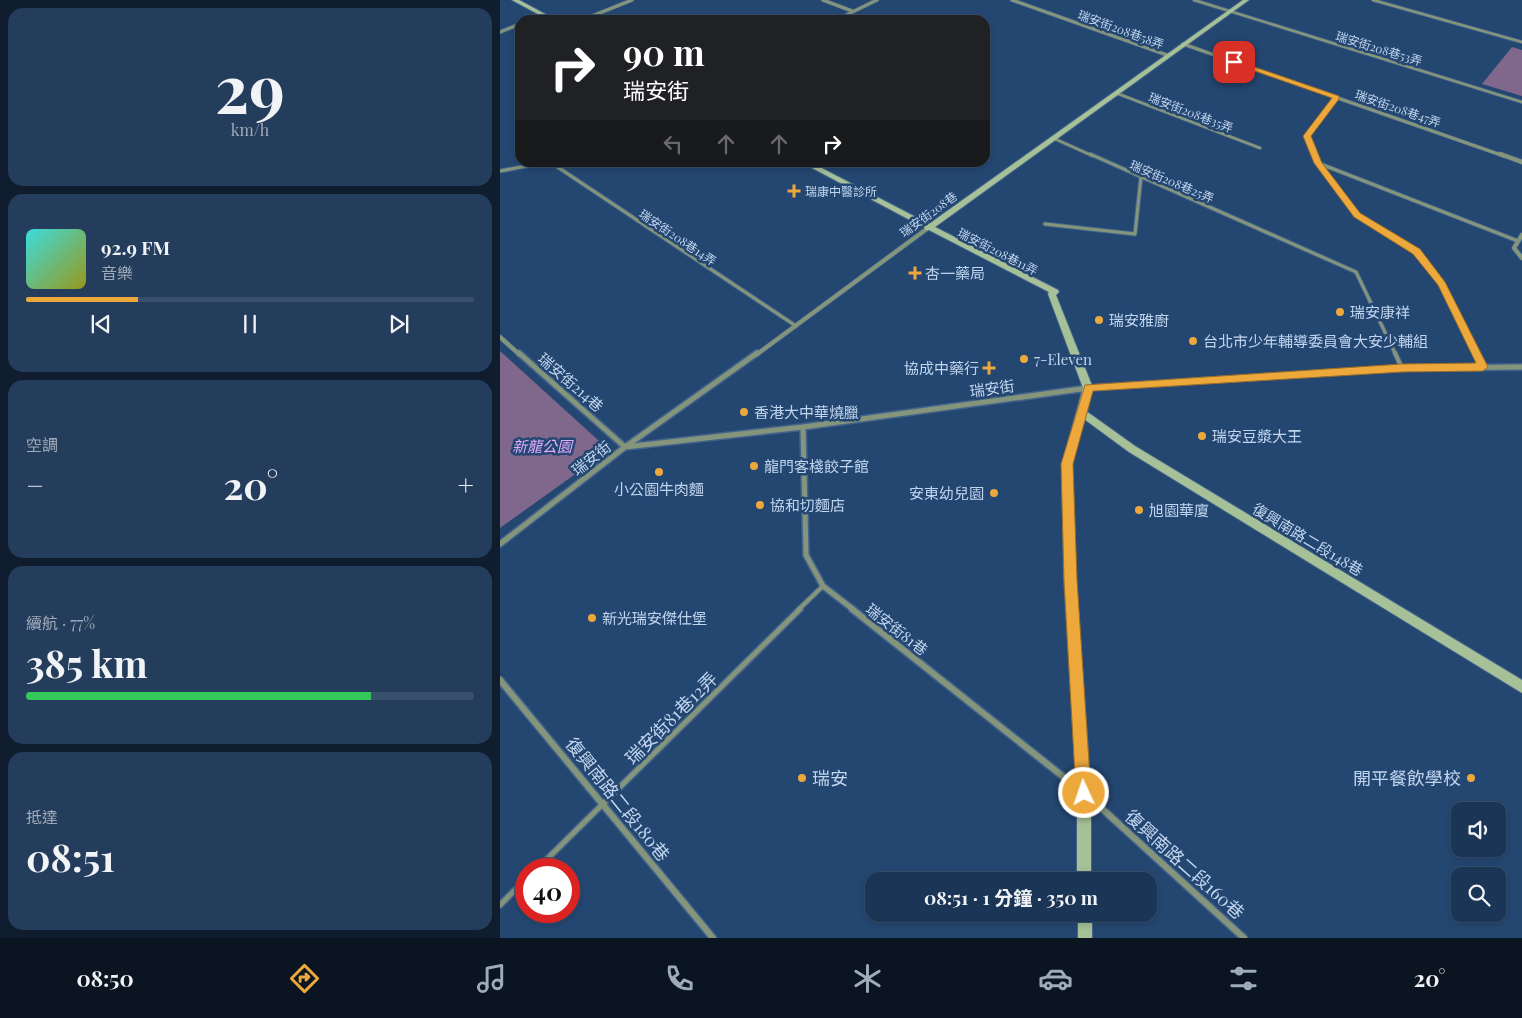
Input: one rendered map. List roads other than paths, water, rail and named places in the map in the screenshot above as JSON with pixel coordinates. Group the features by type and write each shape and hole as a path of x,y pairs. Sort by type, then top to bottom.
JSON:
{"street":[{"path":"515,0 544,15"},
{"path":"594,15 632,0"},
{"path":"823,0 852,11"},
{"path":"845,15 877,0"},
{"name":"瑞安街208巷58弄","path":"1012,0 1167,55"},
{"name":"瑞安街208巷","path":"625,447 796,326 928,228 1246,0"},
{"path":"500,32 515,26"},
{"name":"瑞安街208巷47弄","path":"1183,44 1522,162"},
{"name":"瑞安街208巷11弄","path":"813,167 928,228 1055,292 1052,294 1088,388"},
{"path":"1522,235 1514,248 1522,258"},
{"name":"瑞安街214巷","path":"500,336 625,447"},
{"name":"瑞安街","path":"500,544 625,447 803,427 1088,388 1402,368 1522,367"},
{"path":"1084,872 1084,793 1070,580 1067,464 1088,388"},
{"name":"復興南路二段148巷","path":"1082,412 1132,449 1522,687"},
{"name":"瑞安街81巷","path":"803,427 806,555 823,586 1084,793"},
{"name":"復興南路二段180巷","path":"500,680 712,938"},
{"name":"復興南路二段160巷","path":"1084,793 1244,938"},
{"path":"1084,922 1085,938"}],"lane":[{"name":"瑞安街208巷53弄","path":"1194,0 1522,102"},
{"path":"1374,0 1522,42"},
{"name":"瑞安街208巷35弄","path":"1116,93 1260,148"},
{"path":"1337,98 1307,136 1318,163 1357,215 1416,252 1442,284 1483,367"},
{"name":"瑞安街208巷25弄","path":"1053,138 1356,272 1402,368"},
{"path":"1318,163 1518,241"},
{"path":"500,171 522,167"},
{"name":"瑞安街208巷14弄","path":"557,167 796,326"},
{"path":"1045,224 1135,234 1141,177"},
{"name":"瑞安街81巷12弄","path":"548,858 823,586"},
{"path":"500,905 515,890"}],"place":[{"name":"瑞康中醫診所","path":"794,191"},
{"name":"杏一藥局","path":"915,273"},
{"name":"瑞安康祥","path":"1340,312"},
{"name":"瑞安雅廚","path":"1099,320"},
{"name":"台北市少年輔導委員會大安少輔組","path":"1193,341"},
{"name":"7-Eleven","path":"1024,359"},
{"name":"協成中藥行","path":"989,368"},
{"name":"香港大中華燒臘","path":"744,412"},
{"name":"瑞安豆漿大王","path":"1202,436"},
{"name":"龍門客棧餃子館","path":"754,466"},
{"name":"小公園牛肉麵","path":"659,472"},
{"name":"安東幼兒園","path":"994,493"},
{"name":"協和切麵店","path":"760,505"},
{"name":"旭園華廈","path":"1139,510"},
{"name":"新光瑞安傑仕堡","path":"592,618"},
{"name":"瑞安","path":"802,778"},
{"name":"開平餐飲學校","path":"1471,778"}],"park label":[{"name":"新龍公園","path":"542,446"}]}
